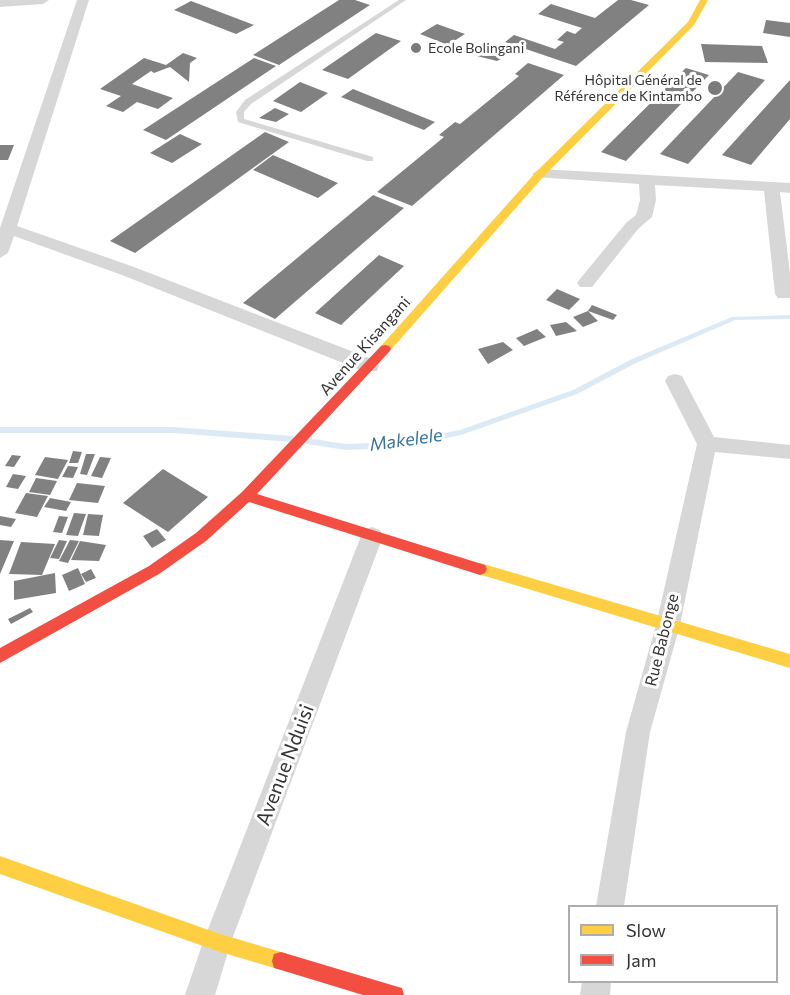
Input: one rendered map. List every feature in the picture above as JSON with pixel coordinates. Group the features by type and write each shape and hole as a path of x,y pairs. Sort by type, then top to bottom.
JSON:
{"street":[{"path":"0,3 43,0"},
{"path":"0,253 83,0"},
{"name":"Avenue Kisangani","path":"0,656 154,570 201,537 247,496 370,366 540,174 691,23 704,0"},
{"path":"540,174 790,188"},
{"path":"586,283 632,226 644,217 648,200 647,180"},
{"path":"771,188 784,294"},
{"path":"9,229 128,271 370,366"},
{"path":"675,381 707,444 790,452"},
{"name":"Rue Babonge","path":"610,905 638,732 668,626 707,444"},
{"path":"247,496 668,626 790,661"},
{"name":"Avenue Nduisi","path":"200,995 217,942 372,536"},
{"path":"0,865 217,942 395,995"}],"lane":[{"path":"370,159 241,120 240,112 248,102 404,0"}],"building":[{"path":"339,0 355,0 370,5 279,65 253,55"},
{"path":"618,0 631,0 649,5 576,66 505,42 514,35 555,49 564,42 557,40 567,31 575,34 582,28 538,14 551,4 595,18"},
{"path":"191,1 254,25 236,34 174,10"},
{"path":"766,20 790,23 790,37 763,33"},
{"path":"437,24 465,34 448,45 420,34"},
{"path":"376,33 401,41 348,79 322,70"},
{"path":"701,44 762,46 768,63 705,62"},
{"path":"483,50 507,56 497,61 477,56"},
{"path":"183,53 197,58 190,63 189,82 170,67 154,73 151,71 132,84 173,98 158,109 137,102 123,112 106,106 121,96 100,89 144,58 166,65"},
{"path":"254,58 276,66 166,140 143,130"},
{"path":"528,63 564,75 412,206 377,192 444,137 439,135 455,122 460,124 519,76 515,74"},
{"path":"686,68 709,75 626,161 601,152"},
{"path":"738,72 765,80 688,164 660,154"},
{"path":"790,80 790,119 751,165 722,155"},
{"path":"300,82 328,93 301,112 273,101"},
{"path":"353,89 435,122 424,130 341,97"},
{"path":"275,108 289,114 276,122 259,118"},
{"path":"265,132 289,142 135,253 110,241"},
{"path":"180,134 202,144 172,163 150,153"},
{"path":"0,145 14,145 8,160 0,160"},
{"path":"273,155 338,183 318,198 253,170"},
{"path":"373,195 404,208 275,319 243,303"},
{"path":"379,255 404,266 341,325 315,313"},
{"path":"557,289 580,299 569,310 546,300"},
{"path":"592,305 617,315 613,320 588,311"},
{"path":"588,311 598,321 583,327 573,317"},
{"path":"566,322 577,331 556,336 550,325"},
{"path":"537,329 546,337 524,346 516,338"},
{"path":"503,342 513,350 488,364 478,349"},
{"path":"73,451 82,452 78,463 69,463"},
{"path":"86,454 95,454 87,475 80,474"},
{"path":"12,455 21,456 14,467 5,466"},
{"path":"45,457 68,460 58,479 35,475"},
{"path":"100,457 111,458 102,478 91,476"},
{"path":"68,466 78,467 73,478 62,477"},
{"path":"163,469 208,497 168,532 123,503"},
{"path":"13,474 26,476 18,489 6,487"},
{"path":"36,478 57,481 50,495 29,492"},
{"path":"77,483 105,486 98,503 69,500"},
{"path":"26,493 48,496 37,517 15,513"},
{"path":"50,498 71,502 66,511 44,507"},
{"path":"74,513 86,514 78,536 66,535"},
{"path":"88,514 103,515 99,536 83,535"},
{"path":"0,516 16,519 11,527 0,525"},
{"path":"59,516 68,517 62,533 53,532"},
{"path":"157,529 166,540 152,548 143,536"},
{"path":"0,540 14,541 0,574"},
{"path":"59,540 67,541 59,559 50,558"},
{"path":"70,540 79,541 68,563 59,561"},
{"path":"80,541 106,545 99,561 71,560"},
{"path":"21,542 55,544 42,575 9,574"},
{"path":"78,568 85,584 69,591 62,575"},
{"path":"91,569 96,578 86,582 81,574"},
{"path":"55,573 56,593 14,600 14,581"},
{"path":"30,608 33,612 11,624 8,619"}],"waterway":[{"name":"Makelele","path":"307,441 346,447 397,445 461,432 575,392 634,361 734,318 790,317"},
{"name":"Makelele","path":"0,430 173,430 292,439"}],"traffic: slow":[{"path":"385,349 540,174 691,23 704,0"},
{"path":"480,569 790,661"},
{"path":"0,865 217,942 281,961"}],"traffic: jam":[{"path":"0,656 154,570 201,537 247,496 385,349"},
{"path":"247,496 480,569"},
{"path":"281,961 395,995"}],"place":[{"name":"Ecole Bolingani","path":"416,48"},
{"name":"Hôpital Général de Référence de Kintambo","path":"715,88"}]}
